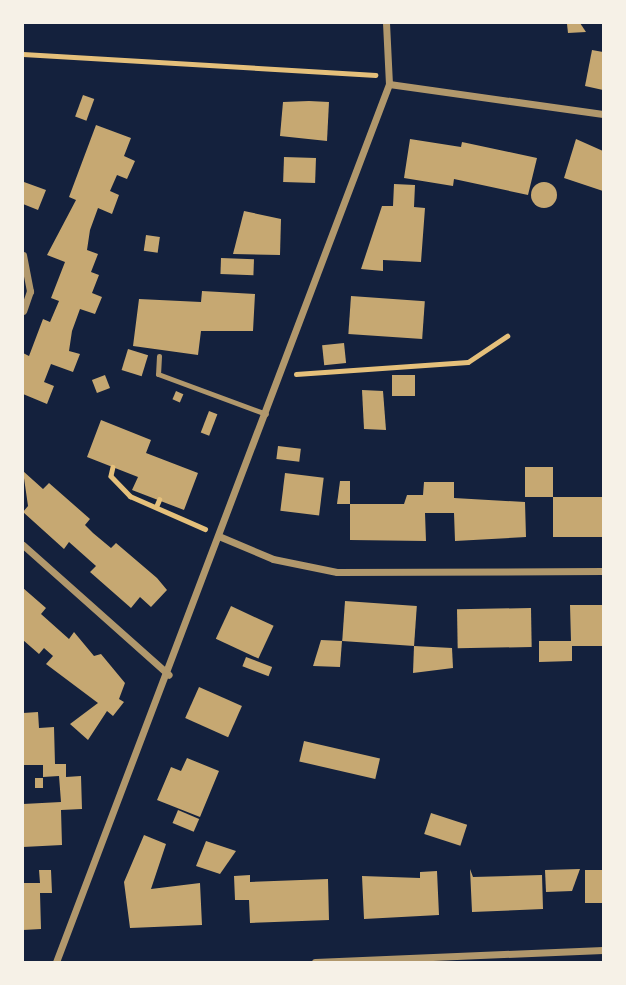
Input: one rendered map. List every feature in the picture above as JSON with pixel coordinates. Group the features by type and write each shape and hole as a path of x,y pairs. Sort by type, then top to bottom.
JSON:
{"street":[{"path":"57,962 221,537 389,80 386,23"},
{"path":"389,80 603,114"},
{"path":"23,255 30,291 23,312"},
{"path":"221,537 273,559 337,572 603,571"},
{"path":"23,545 169,675"},
{"path":"315,962 603,950"}],"lane":[{"path":"159,356 158,374 266,414"}],"path":[{"path":"23,54 389,80"},
{"path":"280,375 468,362 507,336"},
{"path":"113,467 111,476 130,496 221,537"},
{"path":"156,507 159,500"}],"building":[{"path":"580,23 586,32 568,33 567,24"},
{"path":"592,50 603,52 603,90 585,86"},
{"path":"83,95 94,99 86,121 75,117"},
{"path":"283,102 329,102 327,141 280,136"},
{"path":"96,125 131,138 124,156 135,161 127,179 117,175 110,191 119,195 112,214 98,208 90,230 87,250 98,254 91,272 99,275 92,293 102,297 95,314 80,309 72,331 69,351 80,354 73,372 51,364 44,382 54,386 47,404 23,394 23,353 29,356 43,319 50,322 59,301 51,298 65,262 47,255 76,200 69,197"},
{"path":"410,139 461,147 462,142 537,158 528,195 454,179 453,186 404,178"},
{"path":"576,139 603,151 603,191 564,178"},
{"path":"284,157 316,158 315,183 283,182"},
{"path":"24,182 46,190 38,210 23,204"},
{"path":"544,182 553,186 557,195 553,204 544,208 535,204 531,195 535,186"},
{"path":"394,184 415,185 414,207 425,208 421,262 383,260 383,271 361,269 382,206 393,206"},
{"path":"244,211 281,219 280,255 233,254"},
{"path":"146,235 160,237 158,253 144,251"},
{"path":"221,258 254,259 253,275 220,274"},
{"path":"202,291 255,294 253,331 201,331 198,355 133,346 139,299 201,302"},
{"path":"351,296 425,301 422,339 348,334"},
{"path":"344,343 346,363 324,365 322,345"},
{"path":"128,349 148,355 142,376 122,370"},
{"path":"105,375 110,388 97,393 92,380"},
{"path":"392,375 415,375 415,396 392,396"},
{"path":"362,390 383,391 386,430 364,429"},
{"path":"176,391 183,394 180,402 172,399"},
{"path":"209,411 217,414 209,436 201,432"},
{"path":"101,420 151,440 146,453 198,473 184,510 132,490 138,477 87,457"},
{"path":"278,446 301,449 299,462 276,459"},
{"path":"525,467 553,467 553,497 525,497"},
{"path":"23,471 43,489 49,483 90,519 85,525 93,533 111,548 116,543 167,590 151,607 140,597 131,608 90,572 96,566 69,542 64,549 23,512 28,506"},
{"path":"285,473 324,478 319,515 280,511"},
{"path":"340,481 350,481 350,504 337,504"},
{"path":"424,482 454,482 454,498 525,502 526,537 455,541 454,513 425,513 426,541 350,540 350,504 404,504 407,495 423,495"},
{"path":"553,497 603,497 603,537 553,537"},
{"path":"23,588 46,608 41,614 69,639 74,632 94,656 101,654 125,683 119,699 124,702 113,716 107,711 88,740 70,724 98,703 46,664 53,656 44,648 39,654 23,640"},
{"path":"345,601 417,606 414,646 342,641"},
{"path":"570,605 603,605 603,646 572,646 572,661 539,662 539,641 571,641"},
{"path":"231,606 274,626 258,658 216,639"},
{"path":"531,608 532,647 458,648 457,609"},
{"path":"321,640 342,641 340,667 313,666"},
{"path":"414,646 452,648 453,668 413,673"},
{"path":"246,657 272,667 269,676 242,666"},
{"path":"199,687 242,706 228,737 185,718"},
{"path":"38,712 39,728 54,727 55,764 66,764 66,777 81,776 82,809 61,810 62,845 23,847 23,804 61,802 59,776 43,777 43,765 23,765 23,713"},
{"path":"304,741 380,759 375,779 299,761"},
{"path":"187,758 219,771 200,817 157,800 171,767 181,771"},
{"path":"35,778 43,778 43,788 35,788"},
{"path":"178,810 199,819 194,832 173,823"},
{"path":"431,813 467,825 460,846 424,834"},
{"path":"144,835 166,844 151,889 200,883 202,925 130,928 124,882"},
{"path":"206,841 236,851 220,874 196,866"},
{"path":"470,869 473,877 542,875 543,909 472,912"},
{"path":"580,869 572,891 546,892 545,870"},
{"path":"39,870 51,870 52,893 40,893 41,929 23,930 23,883 40,883"},
{"path":"585,870 603,870 603,903 585,903"},
{"path":"437,871 439,915 364,919 362,876 420,878 420,872"},
{"path":"250,875 250,882 328,879 329,920 250,923 249,900 235,900 234,876"}]}
